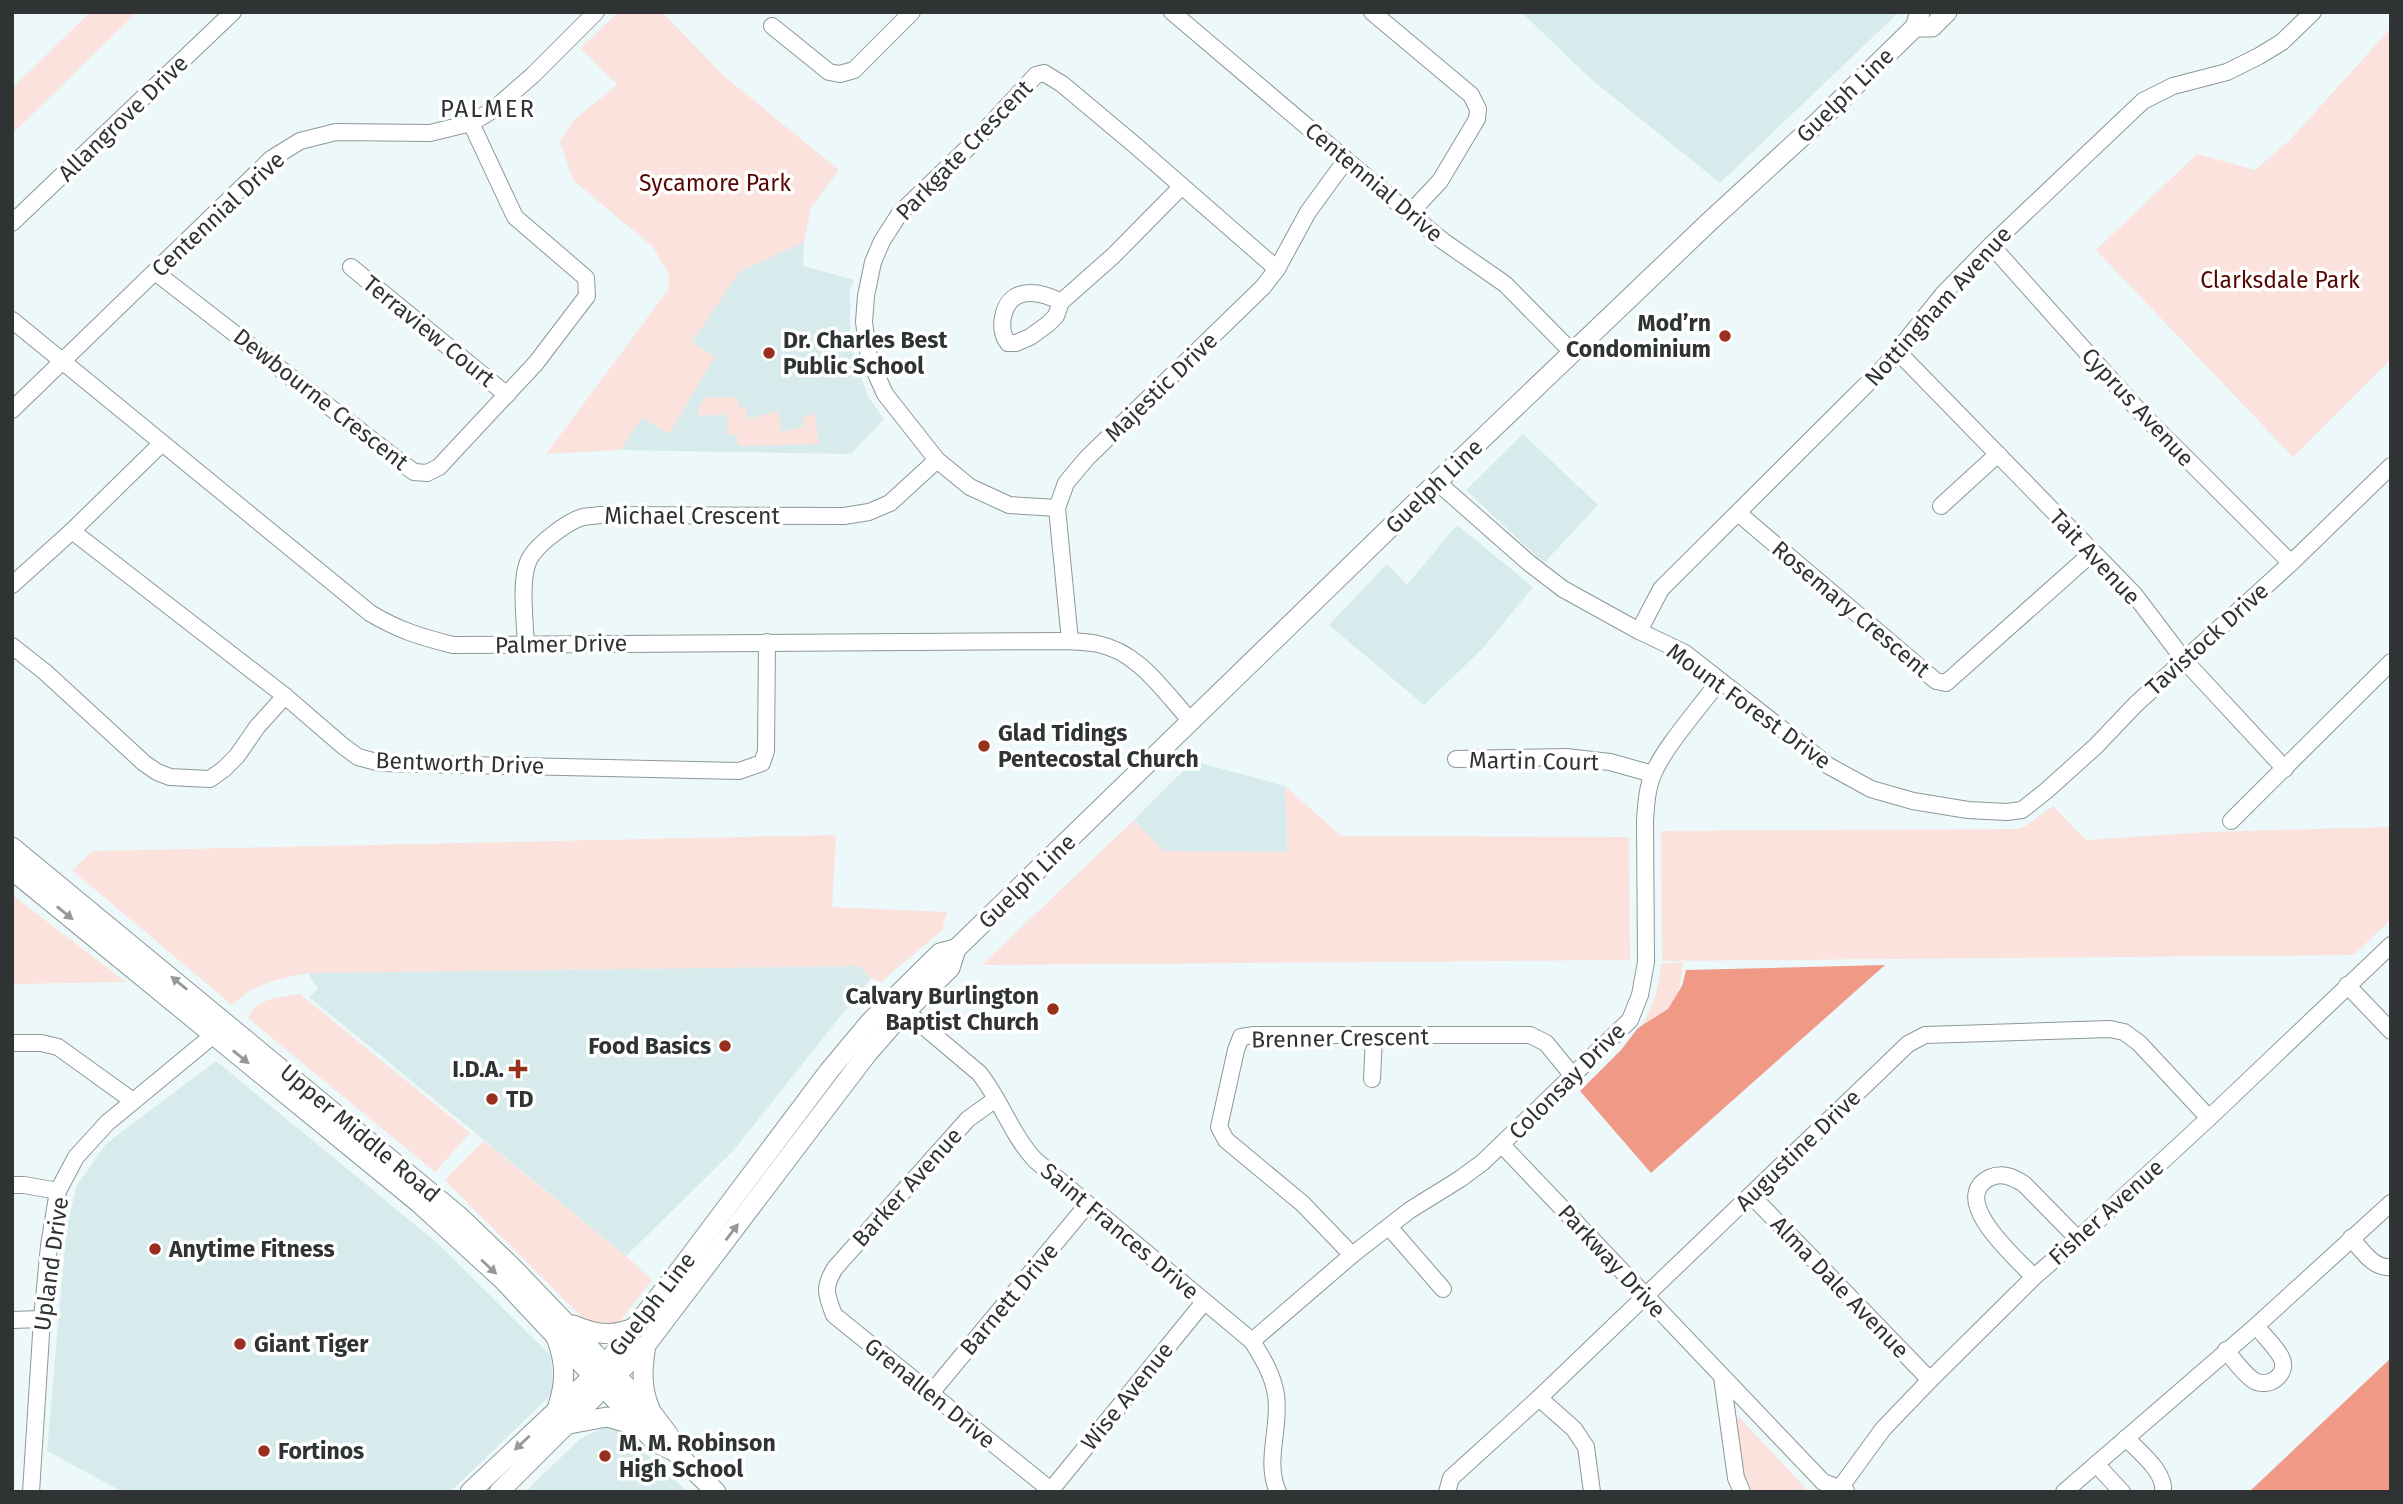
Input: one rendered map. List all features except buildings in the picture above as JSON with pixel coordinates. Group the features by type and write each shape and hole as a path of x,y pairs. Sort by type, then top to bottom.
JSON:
{"main road":[{"name":"Guelph Line","path":"470,1492 562,1417 605,1376 646,1345 867,1054 899,1006 940,953 956,949 1437,482 1709,222 1818,122 1917,19 1932,27 1947,12"},
{"name":"Upper Middle Road","path":"12,847 559,1327 647,1421 668,1434 674,1451 716,1492"},
{"name":"Upper Middle Road","path":"12,870 221,1029"},
{"name":"Guelph Line","path":"605,1376 636,1327 852,1042 899,1006"},
{"path":"770,1181 772,1147"},
{"path":"636,1327 615,1334 600,1335 559,1327 565,1371 562,1417 607,1417 647,1421 643,1382 646,1345"},
{"name":"Guelph Line","path":"499,1492 562,1417"}],"street":[{"name":"Allangrove Drive","path":"12,223 233,12"},
{"name":"Centennial Drive","path":"12,410 271,159 300,141 336,132 430,133 471,123 494,110 596,12"},
{"path":"772,26 829,72 840,74 854,70 912,12"},
{"name":"Centennial Drive","path":"1172,12 1443,241 1505,284 1573,353"},
{"path":"1372,12 1471,95 1478,109 1477,119 1440,181 1410,213"},
{"name":"Nottingham Avenue","path":"1639,631 1661,589 1898,352 1944,293 1991,245 2143,101 2173,86 2227,72 2259,56 2281,42 2314,12"},
{"name":"Parkgate Crescent","path":"1057,508 1009,505 970,487 937,460 885,394 869,358 864,322 871,273 883,241 900,214 975,141 1036,75 1044,73 1062,84 1277,269"},
{"name":"Dewbourne Crescent","path":"155,272 414,472 427,473 439,467 470,431 508,395 587,296 586,278 515,218 471,123"},
{"name":"Majestic Drive","path":"1057,508 1066,483 1087,458 1263,287 1277,269 1308,212 1346,160"},
{"path":"1061,302 1113,256 1182,186"},
{"name":"Cyprus Avenue","path":"1991,245 2139,411 2291,563"},
{"name":"Terraview Court","path":"351,267 508,395"},
{"name":"Palmer Drive","path":"12,320 370,613 395,628 453,645 1070,641 1098,644 1126,655 1139,664 1191,721"},
{"name":"Tait Avenue","path":"1898,352 2134,594 2184,660 2285,768"},
{"path":"12,584 72,531 162,443"},
{"path":"1941,506 1997,454"},
{"name":"Michael Crescent","path":"526,645 524,593 527,562 546,541 569,523 582,517 844,516 869,512 890,503 937,460"},
{"name":"Tavistock Drive","path":"2022,810 2096,746 2136,704 2291,563 2391,466"},
{"name":"Mount Forest Drive","path":"1437,482 1529,563 1563,589 1685,653 1829,766 1871,789 1913,802 1968,810 2022,810"},
{"path":"1057,508 1070,641"},
{"name":"Rosemary Crescent","path":"1738,513 1937,681 1946,683 2092,553"},
{"name":"Bentworth Drive","path":"72,531 285,696 358,757 380,763 739,771 762,763 766,751 767,642"},
{"path":"12,646 144,763 170,777 210,779 224,769 285,696"},
{"path":"2231,821 2391,662"},
{"name":"Colonsay Drive","path":"1252,1341 1352,1255 1410,1210 1460,1179 1502,1145 1630,1020 1640,995 1646,962 1644,821 1653,774 1662,757 1719,681"},
{"name":"Martin Court","path":"1456,760 1566,757 1610,762 1653,774"},
{"name":"Fisher Avenue","path":"1841,1491 1883,1429 1930,1380 2034,1277 2209,1118 2391,945"},
{"path":"2347,985 2391,1031"},
{"name":"Saint Frances Drive","path":"899,1006 979,1073 990,1087 1024,1149 1087,1205 1252,1341 1266,1365 1276,1394 1277,1426 1272,1460 1278,1492"},
{"name":"Upland Drive","path":"31,1492 42,1319 49,1246 58,1191 76,1157 107,1122 221,1029"},
{"name":"Augustine Drive","path":"1447,1492 1451,1478 1539,1398 1908,1044 1925,1035 2110,1029 2124,1032 2139,1043 2209,1118"},
{"name":"Brenner Crescent","path":"1352,1255 1303,1204 1226,1140 1219,1127 1241,1037 1530,1035 1546,1043 1573,1076"},
{"path":"1372,1079 1374,1036"},
{"path":"12,1043 41,1043 58,1047 133,1101"},
{"name":"Barker Avenue","path":"826,1282 835,1268 968,1119 996,1099"},
{"name":"Parkway Drive","path":"1502,1145 1823,1482 1841,1491"},
{"path":"2034,1277 1985,1223 1976,1207 1978,1190 1988,1179 2003,1174 2014,1177 2078,1239"},
{"path":"12,1185 58,1191"},
{"name":"Alma Dale Avenue","path":"1751,1195 1930,1380"},
{"name":"Barnett Drive","path":"931,1393 1087,1205"},
{"path":"2064,1492 2256,1326 2351,1238 2388,1212"},
{"path":"1390,1228 1443,1289"},
{"path":"2351,1238 2375,1264 2383,1268 2391,1267"},
{"name":"Grenallen Drive","path":"826,1282 834,1315 1052,1491"},
{"name":"Wise Avenue","path":"1052,1491 1204,1302"},
{"path":"12,1320 42,1319"},
{"path":"2226,1350 2255,1382 2267,1384 2277,1379 2283,1370 2282,1359 2256,1326"},
{"path":"1722,1377 1736,1478 1742,1492"},
{"path":"1539,1398 1574,1429 1586,1447 1592,1492"},
{"path":"2126,1438 2158,1472 2164,1487 2163,1492"},
{"path":"2096,1464 2122,1492"}],"shaded area":[{"path":"1521,12 1899,12 1720,183 1592,80"},
{"name":"Dr. Charles Best Public School","path":"804,242 803,266 854,280 850,290 850,341 867,395 884,419 851,454 620,450 739,272"},
{"path":"1523,434 1598,505 1544,563 1466,490"},
{"path":"1457,525 1533,587 1483,648 1424,705 1329,625 1387,564 1407,585"},
{"path":"1193,761 1285,786 1288,852 1164,851 1134,820"},
{"path":"1885,965 1651,1173 1580,1091 1621,1050 1638,1028 1668,1009 1682,986 1686,970"},
{"path":"860,966 871,978 732,1152 626,1256 309,997 318,989 308,973"},
{"path":"216,1061 436,1242 551,1356 553,1393 450,1492 123,1492 47,1451 67,1225 77,1185 106,1144"},
{"path":"2391,1358 2391,1492 2249,1492"},
{"name":"M. M. Robinson High School","path":"605,1427 619,1429 688,1492 525,1492 580,1439"}],"green space":[{"path":"90,12 137,12 12,134 12,89"},
{"name":"Sycamore Park","path":"618,12 662,12 725,77 839,170 811,207 804,242 739,272 692,342 715,357 669,434 642,418 620,450 546,454 669,289 669,274 653,247 573,180 560,141 574,120 617,85 581,48"},
{"name":"Clarksdale Park","path":"2391,28 2391,359 2293,457 2096,250 2197,154 2255,170 2289,141"},
{"path":"737,397 739,408 745,407 748,419 778,411 782,432 805,426 803,417 815,414 819,444 738,446 737,435 727,435 728,410 726,415 698,415 705,398"},
{"path":"1285,786 1341,836 1629,837 1630,960 982,965 1134,820 1164,851 1288,852"},
{"path":"2053,806 2086,840 2207,832 2391,827 2391,919 2354,955 1662,961 1661,831 2017,829"},
{"path":"836,835 832,907 947,912 942,930 881,982 871,978 859,966 308,973 258,987 232,1005 72,870 93,851"},
{"path":"12,895 126,982 12,984"},
{"path":"1683,962 1680,987 1674,1002 1662,1014 1641,1027 1655,997 1661,964"},
{"path":"300,994 470,1133 435,1172 248,1018 263,1002"},
{"path":"484,1141 652,1280 618,1324 590,1325 445,1180"},
{"path":"1738,1416 1809,1492 1747,1492 1736,1428"}],"place":[{"name":"Mod’rn Condominium","path":"1725,336"},
{"name":"Dr. Charles Best Public School","path":"769,353"},
{"name":"Glad Tidings Pentecostal Church","path":"984,746"},
{"name":"Calvary Burlington Baptist Church","path":"1053,1009"},
{"name":"Food Basics","path":"725,1046"},
{"name":"I.D.A.","path":"518,1069"},
{"name":"TD","path":"492,1099"},
{"name":"Anytime Fitness","path":"155,1249"},
{"name":"Giant Tiger","path":"240,1344"},
{"name":"Fortinos","path":"264,1451"},
{"name":"M. M. Robinson High School","path":"605,1456"}],"district":[{"name":"PALMER","path":"488,109"}]}
